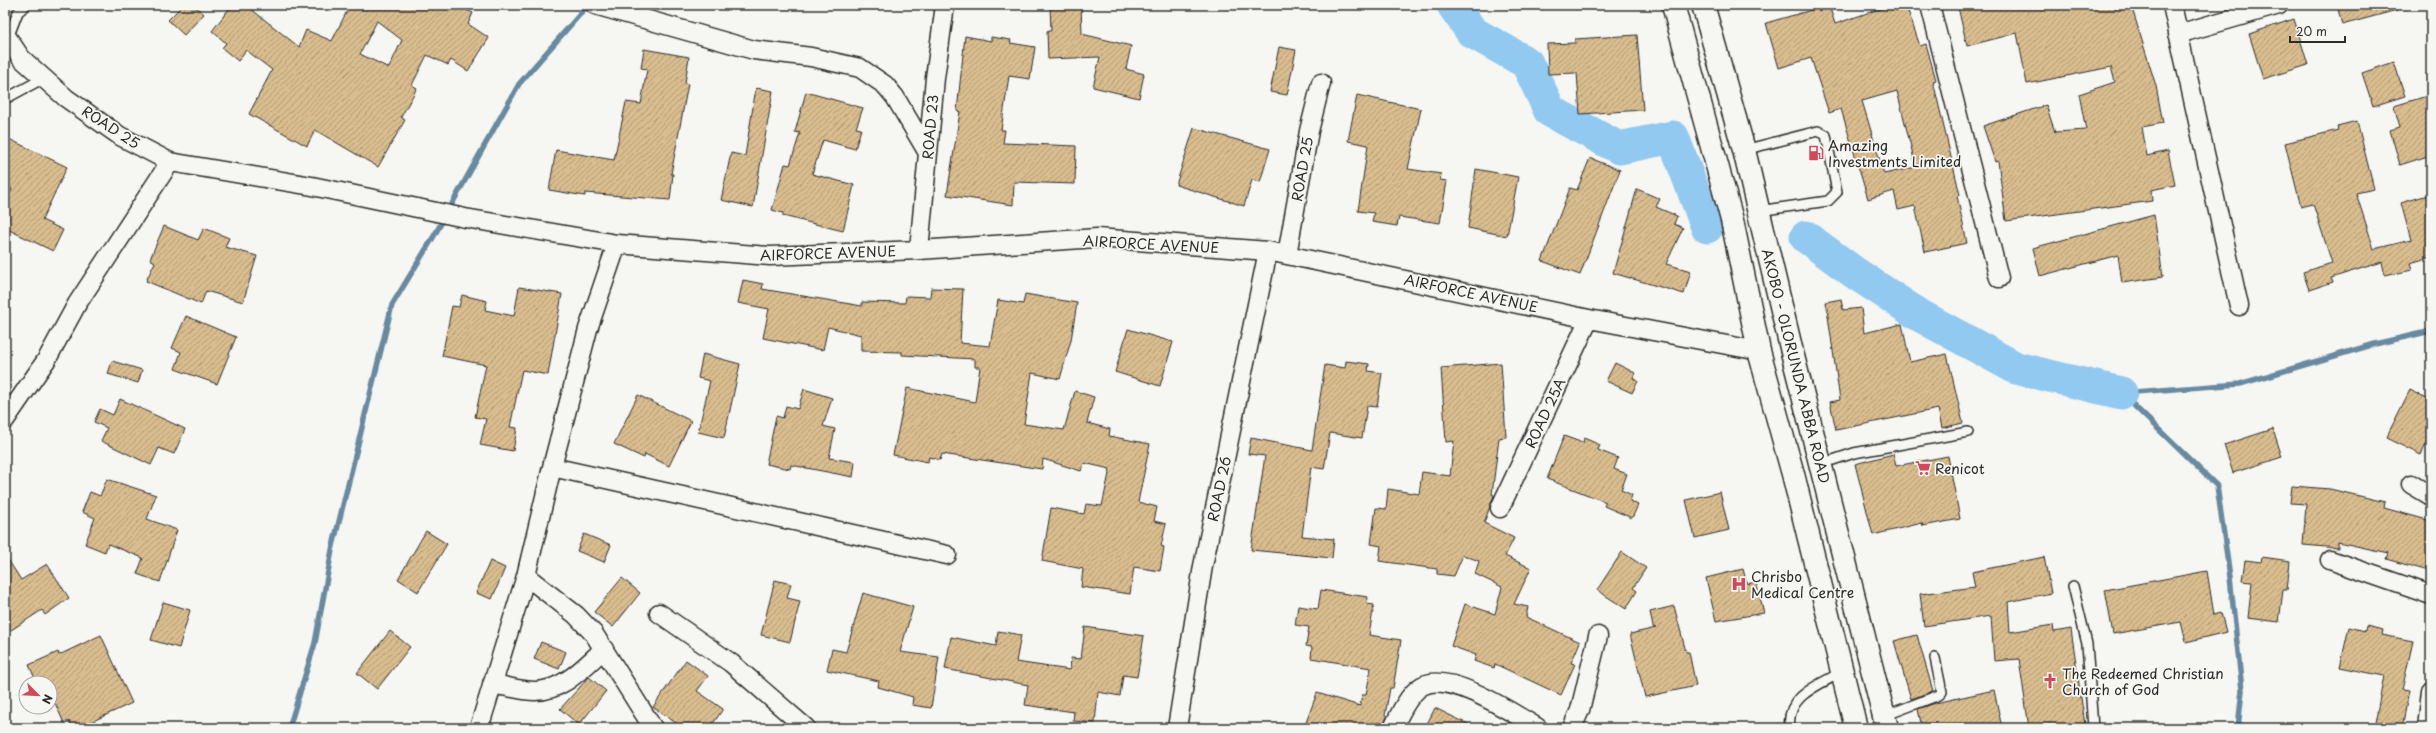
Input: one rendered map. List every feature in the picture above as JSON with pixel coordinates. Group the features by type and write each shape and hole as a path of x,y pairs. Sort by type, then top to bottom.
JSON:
{"main road":[{"name":"AKOBO - OLORUNDA ABBA ROAD","path":"1673,5 1732,220 1759,351 1793,474 1856,728"},
{"name":"AKOBO - OLORUNDA ABBA ROAD","path":"1703,5 1744,150 1767,249 1886,725"}],"street":[{"path":"595,5 754,50 811,57 860,68 884,85 895,98 928,153"},
{"name":"ROAD 23","path":"919,250 928,153 945,5"},
{"path":"1930,5 1999,278"},
{"path":"2172,5 2239,306"},
{"path":"2178,34 2279,5"},
{"name":"ROAD 25","path":"6,36 21,58 66,98 120,136 170,162 312,186 464,218"},
{"name":"ROAD 25","path":"1287,255 1309,131 1321,83"},
{"path":"5,420 47,359 77,304 170,162"},
{"name":"AIRFORCE AVENUE","path":"464,218 617,244 770,256 919,250 1097,238 1268,251 1589,319 1759,351"},
{"path":"479,728 526,576 552,467 588,329 617,244"},
{"name":"ROAD 26","path":"1177,728 1203,566 1268,251"},
{"name":"ROAD 25A","path":"1500,508 1589,319"},
{"path":"552,467 948,555"},
{"path":"2411,484 2431,496"},
{"path":"2330,560 2431,595"},
{"path":"526,576 576,615 604,649 653,728"},
{"path":"658,613 731,663 806,728"},
{"path":"1572,728 1580,710 1598,636"},
{"path":"492,684 535,691 557,687 574,676 604,649"},
{"path":"1392,728 1411,697 1421,686 1431,682 1473,691 1538,728"},
{"path":"2427,728 2431,691"}],"lane":[{"path":"6,36 18,12 26,5"},
{"path":"5,99 44,78"},
{"path":"1744,150 1818,131 1826,135 1837,192 1828,201 1759,215"},
{"path":"1821,464 1854,453 1968,432"},
{"path":"2073,586 2087,644 2093,728"},
{"path":"1886,725 1942,692 1935,658"},
{"path":"1790,728 1789,717 1794,704 1803,694 1842,672"}],"building":[{"path":"183,5 194,5 204,14 184,35 168,20"},
{"path":"232,5 246,5 299,47 306,30 332,41 350,5 455,5 473,13 468,24 489,38 468,71 451,60 448,65 427,55 412,85 417,88 401,117 405,120 378,167 315,130 307,146 249,114 272,70 246,50 238,61 222,48 226,43 212,31","holes":["377,21 402,40 389,68 360,54"]},
{"path":"1050,5 1081,5 1082,34 1131,46 1126,69 1144,74 1139,98 1093,87 1100,57 1048,59 1047,31 1051,31"},
{"path":"1829,5 1835,24 1891,5 1906,5 1920,46 1926,44 1936,80 1933,81 1960,195 1957,196 1967,243 1925,252 1915,206 1898,210 1894,191 1868,199 1841,109 1829,113 1811,58 1779,68 1766,23","holes":["1897,91 1916,167 1884,174 1862,101"]},
{"path":"1967,5 2131,5 2156,86 2163,123 2142,127 2147,156 2168,151 2175,185 2151,190 2152,201 2006,221 1998,161 1995,162 1983,126 2046,105 2055,132 2086,130 2079,94 2115,82 2111,67 2027,84 2017,33 1967,46 1958,7"},
{"path":"2337,5 2397,5 2397,10 2342,25"},
{"path":"2294,19 2308,65 2263,79 2249,34"},
{"path":"1637,35 1643,110 1580,114 1577,73 1548,74 1547,44 1575,43 1575,39"},
{"path":"965,36 991,41 991,37 1011,40 1010,43 1035,47 1030,79 1009,76 1001,130 1005,130 1003,143 1076,146 1075,184 1014,182 1013,205 947,195 960,112 957,111"},
{"path":"1279,47 1296,50 1287,95 1270,92"},
{"path":"644,49 689,57 685,83 688,84 671,174 673,174 670,200 585,193 585,196 549,190 556,150 614,160 626,102 641,104 647,69 641,68"},
{"path":"2394,62 2405,96 2373,106 2362,73"},
{"path":"756,88 773,91 753,207 721,200 731,153 745,156"},
{"path":"806,92 863,108 856,128 861,129 855,149 823,140 812,174 854,185 843,231 783,216 783,213 772,210 785,164 790,165 800,133 795,132"},
{"path":"1357,95 1421,109 1408,169 1441,174 1440,180 1447,181 1440,223 1399,217 1397,226 1372,222 1374,213 1358,211 1368,145 1348,141"},
{"path":"2427,96 2431,108 2431,155 2400,165 2390,130 2400,127 2394,106"},
{"path":"2357,121 2374,189 2356,193 2374,249 2411,240 2401,203 2431,194 2431,257 2410,263 2412,270 2385,276 2382,262 2331,278 2333,282 2309,290 2303,272 2332,263 2313,204 2301,207 2285,143 2338,130 2337,126"},
{"path":"1194,128 1270,149 1260,182 1252,180 1244,206 1176,185"},
{"path":"5,137 67,167 42,220 63,230 53,251 5,228 5,204 12,189 5,186"},
{"path":"1590,158 1620,170 1580,275 1542,261 1570,188 1577,190"},
{"path":"1476,169 1518,177 1507,236 1468,228"},
{"path":"1637,189 1660,199 1656,207 1677,216 1674,224 1683,228 1666,264 1691,271 1684,294 1613,273"},
{"path":"2154,215 2163,277 2122,283 2118,255 2040,276 2033,248"},
{"path":"164,226 198,240 204,228 229,238 225,247 257,256 243,302 206,291 201,304 146,281 155,262 150,259"},
{"path":"743,280 763,284 762,289 862,306 862,302 905,303 906,296 930,297 931,288 963,289 960,343 990,346 998,300 1023,304 1025,294 1077,303 1071,340 1060,379 1032,373 1024,424 1064,430 1075,391 1094,397 1087,423 1110,429 1109,436 1150,444 1138,502 1157,507 1154,521 1166,524 1161,546 1164,547 1160,571 1134,567 1130,594 1081,587 1083,569 1042,561 1051,508 1084,514 1086,504 1102,506 1110,469 1084,463 1081,471 1043,459 1042,469 942,454 940,460 929,457 928,462 893,455 907,388 975,402 980,367 975,367 975,359 902,355 902,352 861,351 861,335 828,327 823,350 763,338 769,309 738,303"},
{"path":"519,287 562,294 548,375 522,370 510,427 517,428 513,451 480,445 486,419 475,417 486,365 442,356 452,306 459,307 462,295 487,301 485,310 514,316"},
{"path":"1841,299 1843,310 1861,308 1864,333 1902,324 1910,362 1947,354 1963,423 1942,428 1938,409 1836,430 1830,402 1840,400 1826,302"},
{"path":"186,316 236,337 217,384 175,369 181,352 172,348"},
{"path":"1128,329 1173,342 1160,386 1115,372"},
{"path":"703,354 740,364 724,438 698,432 710,381 698,378"},
{"path":"112,361 142,370 138,383 108,374"},
{"path":"1346,361 1369,364 1368,371 1382,373 1377,407 1367,406 1362,438 1330,433 1324,469 1311,467 1302,536 1334,539 1332,558 1251,550 1265,456 1248,454 1251,438 1312,450 1325,365 1345,368"},
{"path":"1501,363 1506,437 1499,438 1492,494 1494,495 1484,523 1514,538 1505,556 1531,568 1514,604 1528,607 1526,617 1580,642 1571,663 1575,664 1561,695 1495,664 1494,668 1474,661 1476,655 1451,646 1465,604 1495,614 1502,587 1475,574 1479,561 1463,555 1454,576 1437,574 1437,569 1379,561 1381,546 1371,544 1376,508 1386,509 1388,489 1419,494 1422,472 1450,476 1454,441 1446,442 1441,368"},
{"path":"1615,363 1635,373 1633,378 1638,381 1632,393 1606,381"},
{"path":"804,389 832,398 823,426 835,429 829,458 855,462 853,477 791,465 790,469 766,464 776,416 783,418 786,406 798,409"},
{"path":"2410,390 2431,400 2431,434 2421,455 2386,438"},
{"path":"638,395 691,421 669,466 645,454 644,458 614,444"},
{"path":"120,399 185,429 174,454 159,448 151,465 101,441 107,428 94,422 100,409 113,415"},
{"path":"2273,429 2282,457 2233,473 2224,445"},
{"path":"1564,436 1583,443 1584,438 1600,445 1598,450 1618,458 1614,469 1627,474 1621,490 1632,495 1630,501 1638,505 1632,518 1604,506 1606,502 1547,479"},
{"path":"1893,454 1896,466 1948,456 1960,519 1923,526 1922,523 1873,535 1855,464"},
{"path":"107,479 156,495 147,519 177,530 160,582 137,574 143,558 108,544 105,552 85,544 95,518 82,512 90,492 100,496"},
{"path":"2292,486 2330,489 2385,502 2384,508 2431,521 2431,550 2425,570 2386,559 2388,553 2338,542 2338,548 2303,545 2306,504 2290,503"},
{"path":"1720,492 1729,530 1695,538 1686,500"},
{"path":"426,531 447,544 418,592 398,579"},
{"path":"584,534 611,545 604,562 577,551"},
{"path":"1622,552 1646,568 1633,588 1637,591 1626,609 1597,590"},
{"path":"5,555 21,580 47,564 69,598 45,615 42,610 5,634"},
{"path":"2044,557 2051,593 2008,602 2010,632 2053,625 2054,632 2071,629 2085,725 2065,728 2029,728 2019,659 1994,661 1991,616 1924,626 1920,594 1975,587 1972,572"},
{"path":"2262,557 2290,561 2287,590 2283,590 2279,622 2248,618 2252,582 2242,581 2245,560 2261,562"},
{"path":"490,561 505,568 492,599 476,593"},
{"path":"1743,569 1747,584 1756,582 1764,613 1716,621 1706,578"},
{"path":"2207,571 2214,615 2221,613 2226,632 2186,642 2181,622 2113,634 2105,590"},
{"path":"622,578 640,593 613,627 594,612"},
{"path":"775,580 791,584 787,598 800,601 790,642 761,635"},
{"path":"1321,590 1368,597 1367,604 1374,605 1369,635 1401,640 1393,688 1390,688 1385,715 1387,716 1383,728 1304,728 1317,693 1360,706 1362,695 1366,695 1371,668 1311,658 1312,647 1306,646 1309,627 1295,625 1298,606 1318,609"},
{"path":"863,593 913,607 900,652 939,657 931,708 912,705 913,697 878,687 879,681 827,670 832,649 846,652"},
{"path":"163,602 190,610 179,648 151,640"},
{"path":"1674,606 1686,652 1689,652 1696,686 1645,697 1630,634 1656,628 1653,627 1650,612"},
{"path":"2366,626 2383,630 2382,635 2413,641 2402,690 2409,691 2402,728 2374,728 2384,676 2340,667 2349,627 2365,631"},
{"path":"1085,627 1144,636 1137,677 1123,675 1120,696 1098,692 1095,723 1073,721 1074,712 1025,705 1028,685 945,669 951,637 996,646 998,631 1021,635 1016,662 1070,670 1071,658 1081,659"},
{"path":"390,631 410,647 377,689 357,673"},
{"path":"101,635 132,703 78,728 72,728 69,721 64,723 58,710 58,675 33,675 29,665 58,652 59,655"},
{"path":"1917,635 1933,691 1911,699 1894,641"},
{"path":"541,642 566,652 559,669 534,659"},
{"path":"686,660 708,676 697,691 723,709 710,728 683,728 653,707"},
{"path":"589,677 606,691 579,725 560,709"},
{"path":"1994,690 2002,728 1922,728 1918,709 1936,703"},
{"path":"1435,708 1476,728 1425,728"}],"waterway":[{"path":"289,728 315,643 332,550 392,305 434,236 519,84 588,5"},
{"path":"1453,5 1472,32 1527,63 1550,111 1619,148 1673,137 1707,227"},
{"path":"1806,237 1855,273 1919,315 2016,368 2121,393"},
{"path":"2121,393 2240,384 2375,344 2431,331"},
{"path":"2121,393 2217,486 2230,577 2242,690 2238,728"}],"place":[{"name":"Amazing Investments Limited","path":"1816,153"},
{"name":"Renicot","path":"1923,468"},
{"name":"Chrisbo Medical Centre","path":"1739,584"},
{"name":"The Redeemed Christian Church of God","path":"2050,681"}]}
